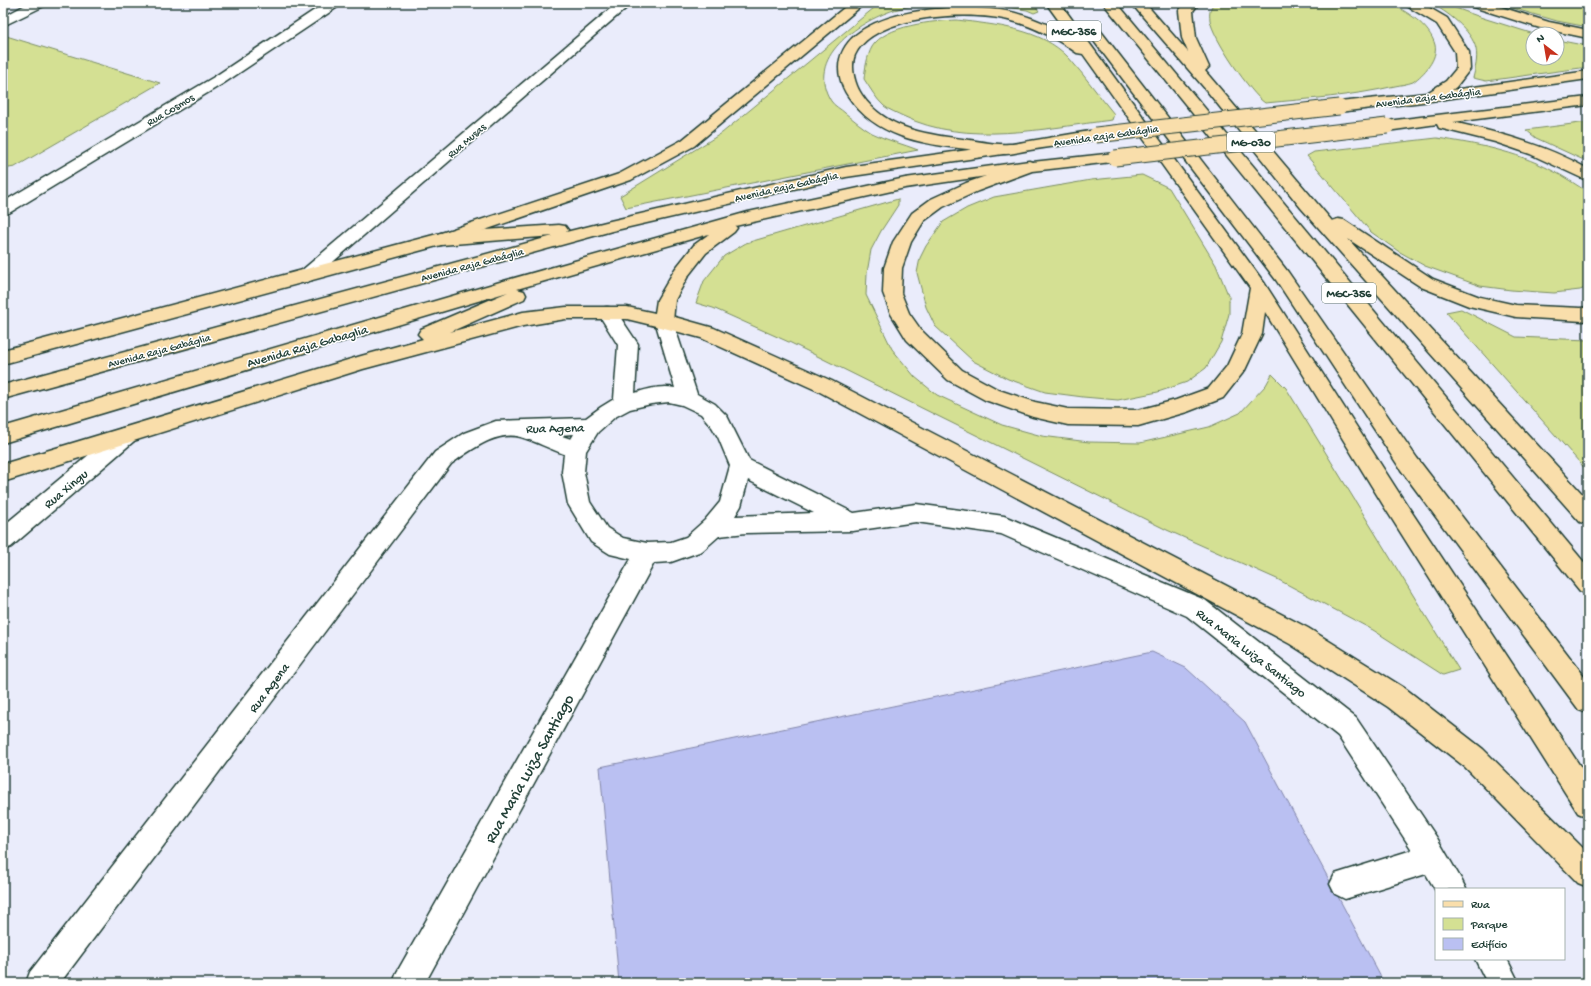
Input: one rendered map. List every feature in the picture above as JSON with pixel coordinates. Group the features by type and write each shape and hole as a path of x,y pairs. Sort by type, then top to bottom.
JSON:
{"main road":[{"path":"3,357 441,239 625,177 688,143 858,3"},
{"name":"MGC-356","path":"1054,3 1259,288 1393,502 1588,803"},
{"name":"MGC-356","path":"1110,3 1588,584"},
{"name":"MGC-356","path":"1138,3 1212,88 1307,204 1588,515"},
{"path":"1192,3 1186,11 1189,38 1212,88"},
{"path":"1412,3 1442,21 1462,52 1462,69 1452,84 1431,97"},
{"path":"1475,3 1512,16 1568,31 1588,34"},
{"path":"1004,150 934,141 902,131 878,120 858,103 847,80 846,68 849,53 859,40 872,30 892,21 914,15 943,11 976,11 1006,15 1037,24 1063,37 1095,58"},
{"name":"MGC-356","path":"1081,15 1282,276 1409,464 1588,701"},
{"name":"Avenida Raja Gabáglia","path":"3,392 610,226 846,172 1004,150 1096,135 1431,97 1588,75"},
{"name":"Avenida Raja Gabáglia","path":"612,256 748,217 905,183 1028,166 1115,158 1430,122 1588,101"},
{"path":"1430,122 1502,138 1541,152 1572,166 1588,176"},
{"path":"1028,166 972,187 937,203 918,217 902,242 893,268 892,293 900,314 914,335 956,374 992,395 1033,409 1068,417 1138,418 1180,407 1216,392 1236,370 1252,334 1259,288"},
{"path":"1307,204 1366,245 1427,283 1476,302 1516,311 1583,315 1588,314"},
{"path":"664,321 666,300 681,273 700,249 723,231 748,217"},
{"path":"441,239 610,226"},
{"path":"361,363 518,294 612,256"},
{"name":"Avenida Raja Gabaglia","path":"3,435 612,256"},
{"path":"3,473 361,363 523,319 566,313 627,313 664,321 707,333 825,386 1299,636 1397,698 1474,758 1588,873"}],"street":[{"path":"3,22 39,3"},
{"name":"Rua Cosmos","path":"3,209 219,80 334,3"},
{"name":"Rua Musas","path":"306,276 625,3"},
{"path":"607,313 628,344 624,403"},
{"path":"664,321 688,399"},
{"path":"741,466 730,506 713,527 694,544 671,552 647,553 618,547 599,535 580,504 574,472 575,450 591,426 608,412 624,403 651,396 669,394 688,399 708,409 720,422 741,466 853,522"},
{"name":"Rua Agena","path":"41,983 443,458 471,439 496,429 591,426"},
{"name":"Rua Agena","path":"519,428 575,450"},
{"name":"Rua Xingu","path":"3,540 126,435"},
{"name":"Rua Maria Luiza Santiago","path":"713,527 746,524 853,522 916,513 1004,525 1196,608 1347,727 1433,858 1450,888"},
{"name":"Rua Maria Luiza Santiago","path":"408,983 647,553"},
{"path":"1345,884 1433,858"},
{"path":"1491,960 1504,983"}],"green space":[{"path":"880,3 936,3 894,10 865,23 851,33 839,44 830,56 824,70 824,85 832,103 872,133 918,150 626,208 620,196 722,133"},
{"path":"981,3 1033,3 1039,11 1034,13 1027,10"},
{"path":"1214,3 1389,3 1403,10 1423,25 1428,31 1435,45 1434,56 1422,75 1413,82 1347,95 1265,103 1251,89 1242,77 1217,39 1210,20 1210,13"},
{"path":"1430,3 1442,3 1525,31 1525,66 1565,66 1565,42 1588,46 1588,67 1486,81 1473,78 1477,56 1474,42 1458,22"},
{"path":"1495,3 1575,3 1588,5 1588,27 1557,21"},
{"path":"957,20 1002,26 1017,30 1045,40 1058,48 1075,65 1114,114 1112,120 1006,133 980,133 953,131 928,125 903,116 884,106 864,79 868,58 872,47 878,40 899,29 923,23"},
{"path":"3,35 160,83 15,167 3,169"},
{"path":"1588,122 1588,162 1536,138 1526,130"},
{"path":"1437,138 1495,149 1537,163 1556,172 1588,192 1588,287 1580,290 1554,293 1511,290 1480,286 1425,266 1398,251 1371,232 1307,156 1314,152"},
{"path":"1142,175 1169,188 1216,265 1229,297 1229,314 1221,342 1206,368 1187,382 1158,392 1118,400 1045,392 1008,379 973,361 935,326 926,307 917,273 920,258 926,246 943,222 967,208 994,197 1091,180"},
{"path":"898,199 898,205 881,231 871,250 867,273 866,295 892,349 915,377 937,395 1002,425 1042,436 1089,442 1140,443 1209,427 1240,413 1266,385 1272,374 1286,388 1459,670 1443,675 1373,630 1277,579 1167,530 791,343 713,308 696,303 704,281 724,256 746,243"},
{"path":"1461,309 1516,337 1588,340 1588,472 1446,312"}],"building":[{"path":"1152,652 1186,668 1245,722 1384,983 619,983 600,767"}]}
